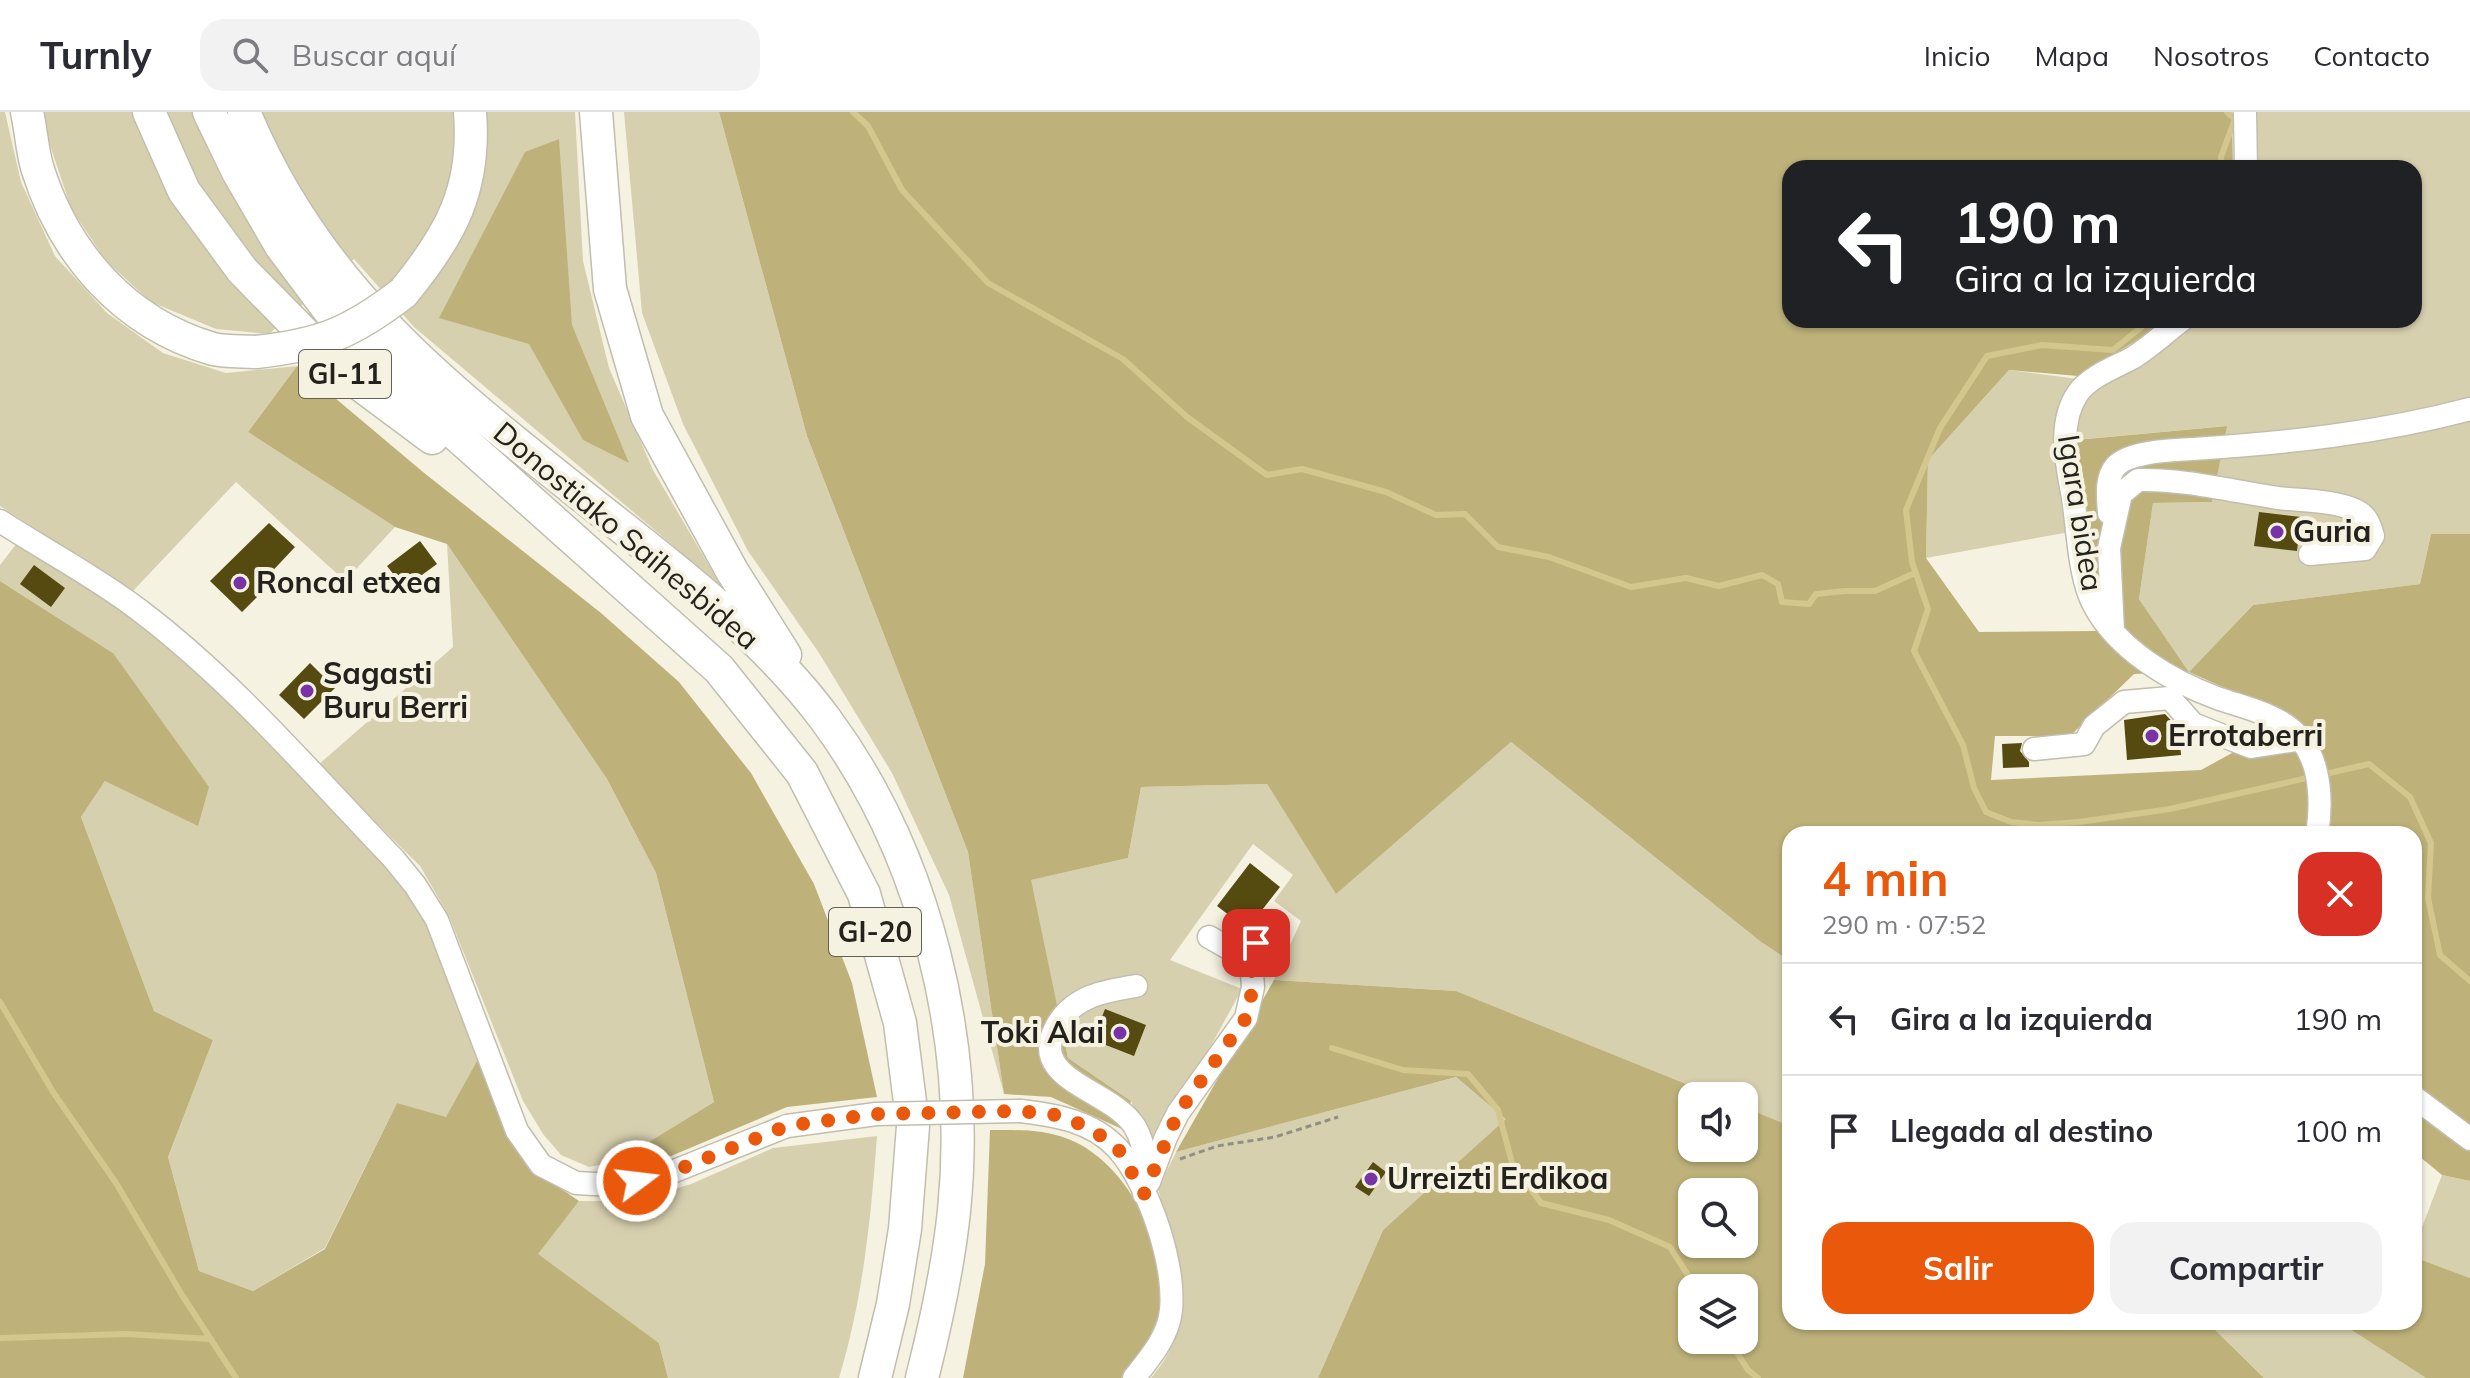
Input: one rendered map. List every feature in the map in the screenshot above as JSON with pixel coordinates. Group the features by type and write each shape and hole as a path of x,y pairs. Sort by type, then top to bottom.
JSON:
{"highway":[{"path":"27,112 36,164 49,200 67,237 87,267 114,295 145,319 179,337 216,350 256,352 296,348 334,336 369,319 403,293 431,259 454,220 468,177 472,132 470,112"},
{"name":"GI-11","path":"149,112 184,191 242,270 338,368 611,572"},
{"name":"Donostiako Saihesbidea","path":"209,112 238,172 281,246 328,309 401,385 719,669 802,773 864,894 900,1023 913,1126 905,1229 893,1304 875,1378"},
{"name":"Donostiako Saihesbidea","path":"244,112 269,166 316,242 343,279 402,345 469,405 719,608 825,718 869,791 905,867 932,948 950,1034 957,1122 954,1210 938,1315 922,1378"},
{"path":"596,112 610,289 647,416 732,571 825,718"}],"street":[{"path":"2245,112 2246,160"},
{"name":"Igara bidea","path":"2172,328 2136,356 2103,373 2078,391 2065,421 2067,462 2085,576 2093,604 2127,648 2187,685 2280,722 2302,739"},
{"path":"2112,534 2109,478 2117,464 2130,459 2160,450 2240,446 2338,435 2422,422 2470,409"},
{"path":"2114,631 2109,548 2121,494 2138,480 2191,483 2338,506 2359,512 2370,523 2373,536 2365,549 2310,554"},
{"path":"0,521 137,608 193,654 234,692 393,858 437,920 517,1131 541,1165 576,1183 613,1185 662,1176 787,1126 876,1114 1021,1111 1056,1115 1088,1127 1117,1147 1154,1215 1172,1290 1169,1320 1156,1350 1134,1378"},
{"path":"2034,749 2084,744 2094,726 2124,702 2170,698 2193,724 2251,747 2302,739 2314,764 2319,796 2317,826"},
{"path":"1144,1194 1178,1113 1246,1018 1253,987 1251,961 1262,924"},
{"path":"1209,937 1251,961"},
{"path":"1136,986 1102,991 1074,1004 1058,1022 1051,1037 1050,1057 1069,1079 1110,1102 1135,1128 1145,1159 1144,1194"},
{"path":"2422,1104 2470,1139"},
{"path":"2422,1116 2447,1124"}],"path":[{"path":"1169,1162 1217,1146 1275,1137 1338,1117"}],"shaded area":[{"path":"0,112 5,112 21,182 55,256 107,313 163,353 226,373 297,366 248,432 395,527 345,581 236,482 133,591 0,506"},
{"path":"44,112 575,112 583,261 609,368 653,470 721,586 414,327 354,259 269,334 216,329 151,302 106,261 71,208 48,139"},
{"path":"624,112 719,112 807,436 968,852 1004,1094 949,895 892,773 819,653 748,551 683,424 642,313"},
{"path":"719,112 2232,112 2233,160 1782,160 1782,328 2155,328 2078,376 2009,370 1928,460 1926,558 1979,632 2098,631 2076,440 2227,426 2212,502 2153,503 2139,599 2189,672 2253,605 2420,584 2431,534 2470,534 2470,1181 2442,1175 2422,1159 2422,826 1782,826 1782,956 1511,742 1336,894 1267,784 1141,787 1128,858 1031,880 1068,1058 1131,1101 1122,1129 1051,1097 1004,1094 968,852 807,436","holes":["2189,672 2294,719 2201,770 1991,780 1995,736 2070,736 2134,674"]},
{"path":"2256,112 2470,112 2470,534 2431,534 2420,584 2253,605 2189,672 2139,599 2153,503 2212,502 2226,426 2053,442 2070,532 1926,558 1928,460 2009,370 2109,383 2171,344 2186,328 2422,328 2422,160 2258,160"},
{"path":"559,139 572,325 629,463 583,440 529,344 439,318 525,152"},
{"path":"297,366 423,472 601,613 679,682 751,773 814,884 852,983 877,1097 787,1107 664,1159 616,1162 714,1102 656,873 607,779 447,544 395,527 248,432"},
{"path":"17,543 171,643 401,879 431,933 478,1059 446,1118 397,1103 325,1248 253,1291 199,1271 168,1157 213,1040 154,1011 81,817 105,781 113,653 0,581 0,565"},
{"path":"447,544 607,779 656,873 714,1102 616,1162 589,1167 561,1155 543,1134 523,1101 449,916 420,866 318,765 453,647"},
{"path":"0,581 113,653 209,787 198,826 105,781 81,817 154,1011 213,1040 168,1157 199,1271 253,1291 325,1249 397,1103 446,1117 478,1059 526,1165 579,1201 538,1254 659,1343 668,1378 0,1378"},
{"path":"1511,742 1782,956 1782,1123 1758,1113 1758,1082 1681,1082 1456,991 1274,980 1301,921 1274,901 1293,875 1253,844 1170,960 1242,989 1153,1152 1131,1101 1068,1058 1030,880 1128,858 1141,787 1267,784 1336,893"},
{"path":"1274,980 1456,991 1681,1082 1678,1082 1678,1162 1758,1162 1758,1113 1782,1123 1782,1330 2215,1330 2264,1378 1318,1378 1383,1230 1506,1119 1456,1077 1176,1152"},
{"path":"1456,1077 1507,1119 1383,1230 1318,1378 1151,1378 1177,1333 1181,1309 1178,1262 1158,1189 1176,1152"},
{"path":"990,1130 1049,1133 1092,1152 1113,1171 1146,1222 1156,1250 1161,1280 1161,1308 1151,1340 1121,1378 963,1378 985,1264"},
{"path":"877,1136 865,1258 839,1378 668,1378 659,1343 537,1254 579,1201 635,1201 691,1184 773,1148"},
{"path":"2442,1175 2470,1181 2470,1278 2422,1260 2422,1227"},
{"path":"2422,1260 2470,1278 2470,1378 2426,1378 2351,1330 2422,1330"},
{"path":"2215,1330 2351,1330 2426,1378 2264,1378"}],"building":[{"name":"Guria","path":"2259,512 2301,517 2297,551 2254,546"},
{"path":"269,523 295,547 264,580 269,585 242,612 210,581"},
{"path":"420,541 437,564 404,588 387,566"},
{"path":"34,565 65,588 51,607 20,584"},
{"name":"Sagasti Buru Berri","path":"310,663 335,688 304,719 279,695"},
{"name":"Errotaberri","path":"2165,714 2179,729 2181,755 2127,760 2124,720"},
{"path":"2022,743 2020,751 2029,762 2029,767 2003,768 2002,744"},
{"path":"1250,863 1280,887 1262,910 1252,914 1246,928 1217,906"},
{"name":"Toki Alai","path":"1105,1009 1146,1025 1134,1056 1093,1040"},
{"name":"Urreizti Erdikoa","path":"1373,1162 1386,1172 1369,1196 1355,1187"}],"waterway":[{"path":"853,112 868,126 902,190 988,283 1123,359 1187,417 1267,475 1302,469 1386,492 1436,515 1465,514 1498,547 1549,557 1631,587 1686,578 1719,586 1762,575 1778,584 1782,602 1809,604 1816,594 1875,591 1915,573"},
{"path":"2221,160 2235,119 2227,112"},
{"path":"2140,328 2113,350 2042,345 1987,356 1940,428 1906,510 1912,562 1928,609 1914,651 1963,745 1974,788 1986,812 2011,822 2038,825 2079,822 2170,809 2369,764 2410,797 2431,843 2428,898 2440,955 2470,981"},
{"path":"0,1002 53,1092 116,1183 182,1295 236,1378"},
{"path":"1332,1048 1403,1070 1468,1074 1498,1110 1512,1163 1541,1203 1609,1220 1670,1247 1687,1274"},
{"path":"0,1338 127,1334 211,1339"},
{"path":"1738,1354 1748,1370 1758,1378"}],"place":[{"name":"Guria","path":"2277,532"},
{"name":"Roncal etxea","path":"240,583"},
{"name":"Sagasti Buru Berri","path":"307,691"},
{"name":"Errotaberri","path":"2152,736"},
{"name":"Toki Alai","path":"1120,1033"},
{"name":"Urreizti Erdikoa","path":"1371,1179"}],"route":[{"path":"637,1181 662,1176 787,1126 876,1114 1021,1111 1056,1115 1088,1127 1117,1147 1144,1194 1178,1113 1246,1018 1253,987 1251,961 1256,943"}]}
